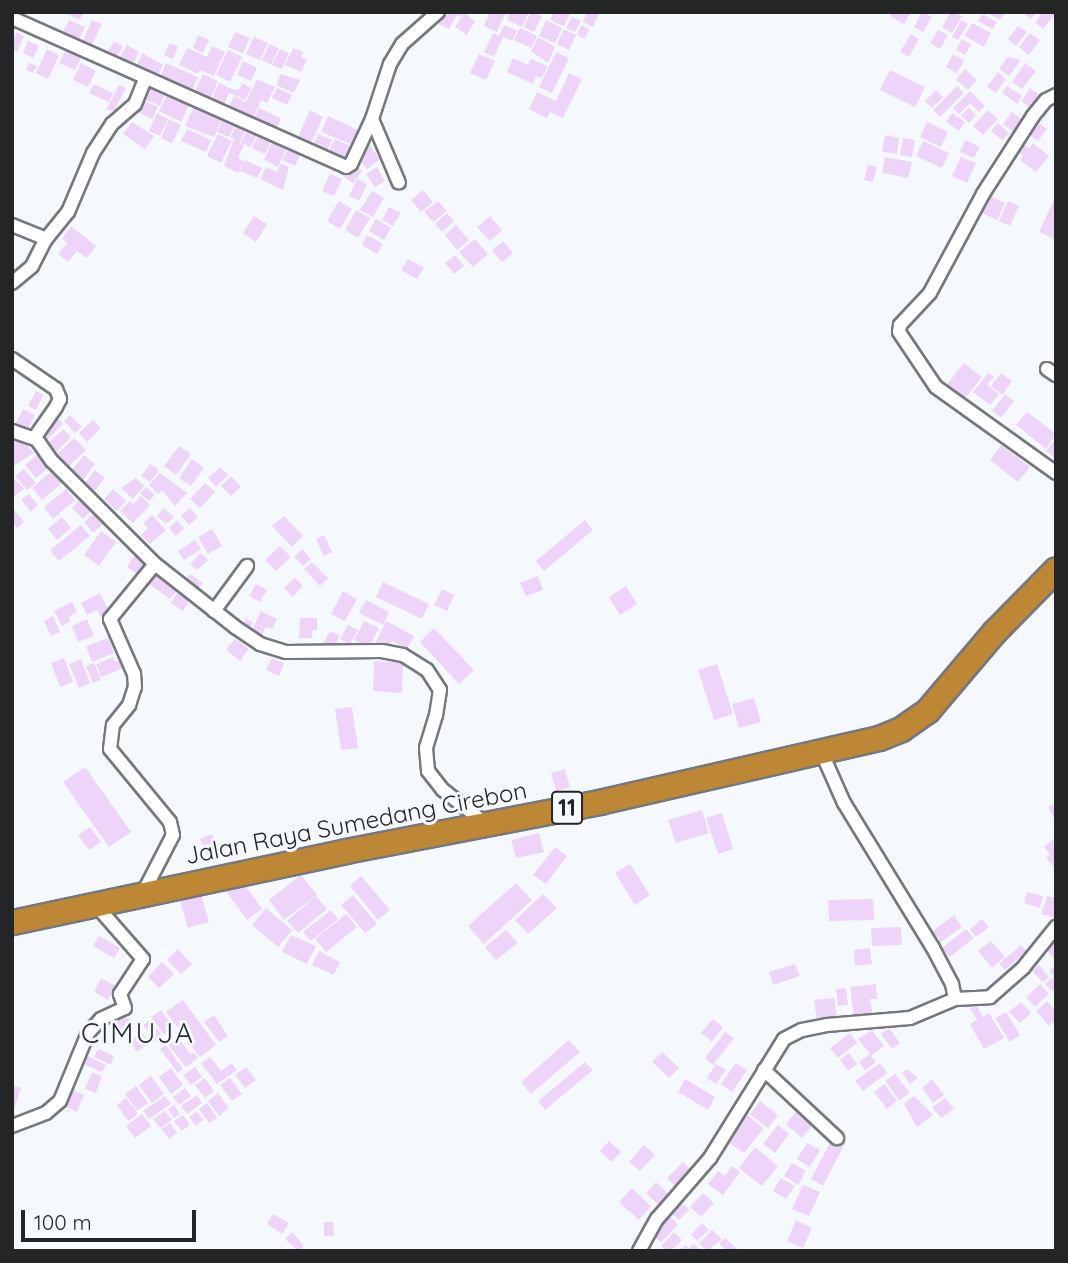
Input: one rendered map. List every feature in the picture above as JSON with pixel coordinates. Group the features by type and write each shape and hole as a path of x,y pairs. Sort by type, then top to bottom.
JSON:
{"highway":[{"name":"Jalan Raya Sumedang Cirebon","path":"12,922 94,903 612,799 879,738 901,729 927,711 994,632 1056,569"}],"street":[{"path":"12,18 341,167 351,164 372,118 390,64 402,44 438,12"},
{"path":"12,283 32,266 46,239 68,212 93,153 112,124 135,104 145,79"},
{"path":"1056,95 1046,100 1033,116 983,194 930,293 901,325 899,332 936,387 1056,473"},
{"path":"372,118 400,183"},
{"path":"12,225 46,239"},
{"path":"12,359 47,380 56,389 60,399 35,439"},
{"path":"12,431 35,439 52,461 155,564 260,644 286,652 382,652 403,655 427,670 440,690 426,748 428,771 443,790 486,824"},
{"path":"143,893 173,835 170,822 110,749 113,725 129,705 135,687 134,674 110,619 155,564"},
{"path":"214,611 247,566"},
{"path":"821,751 844,803 939,960 952,985 955,999"},
{"path":"12,1126 46,1113 60,1101 88,1034 101,1019 125,1008 120,994 143,959 94,903"},
{"path":"639,1251 656,1219 710,1158 780,1043 792,1034 827,1024 910,1018 955,999 990,997 1023,968 1056,927"},
{"path":"764,1070 837,1138"}],"building":[{"path":"63,12 84,12 80,20"},
{"path":"442,12 463,12 461,17 457,15 449,29 437,23"},
{"path":"490,12 505,14 497,32 484,26"},
{"path":"510,12 529,12 522,27 507,20"},
{"path":"531,12 542,16 534,32 524,27"},
{"path":"554,12 571,12 564,26 550,20"},
{"path":"587,12 600,12 593,27 583,22"},
{"path":"892,12 911,12 904,24 890,16"},
{"path":"922,12 932,17 923,32 914,27"},
{"path":"951,12 962,16 952,33 942,27"},
{"path":"985,12 1005,12 1000,20"},
{"path":"1022,12 1037,12 1031,19"},
{"path":"1043,12 1055,14 1043,29 1035,22"},
{"path":"464,13 475,21 467,35 455,27"},
{"path":"982,14 997,22 993,29 978,21"},
{"path":"572,17 581,21 575,32 566,28"},
{"path":"69,20 85,27 78,42 62,34"},
{"path":"92,20 102,24 91,47 82,43"},
{"path":"546,20 562,28 555,43 539,36"},
{"path":"961,20 968,24 958,40 952,37"},
{"path":"972,23 991,33 984,47 965,36"},
{"path":"504,25 517,31 512,41 503,37 494,57 484,52 493,33 499,36"},
{"path":"581,25 589,29 585,39 577,35"},
{"path":"1018,26 1027,32 1016,46 1008,39"},
{"path":"520,28 537,36 531,48 514,40"},
{"path":"564,29 576,35 569,50 557,44"},
{"path":"938,30 948,35 940,49 930,43"},
{"path":"16,32 24,36 17,52 12,49"},
{"path":"235,32 250,38 243,53 228,47"},
{"path":"1030,33 1040,40 1029,55 1019,47"},
{"path":"911,34 919,39 909,57 900,52"},
{"path":"198,35 209,40 203,53 193,48"},
{"path":"254,37 268,43 260,60 246,54"},
{"path":"538,37 555,47 548,63 531,51"},
{"path":"962,39 971,45 965,55 956,50"},
{"path":"28,41 39,46 33,58 23,53"},
{"path":"114,41 123,46 116,58 107,53"},
{"path":"170,43 178,47 173,59 164,55"},
{"path":"269,44 279,48 271,65 262,60"},
{"path":"127,45 139,52 132,66 119,59"},
{"path":"212,46 225,52 214,76 200,70 198,74 179,65 187,48 207,57"},
{"path":"293,48 303,52 301,57 307,60 301,72 285,65"},
{"path":"47,49 59,55 48,79 36,73"},
{"path":"280,49 289,53 282,69 272,65"},
{"path":"228,50 242,57 230,82 216,75"},
{"path":"65,51 81,58 75,70 59,63"},
{"path":"556,52 569,58 552,93 539,87"},
{"path":"142,53 163,65 156,80 135,69"},
{"path":"479,54 495,61 486,80 470,73"},
{"path":"953,54 964,60 957,73 946,67"},
{"path":"1008,57 1021,60 1009,76 999,69"},
{"path":"513,58 528,65 531,59 547,66 542,78 536,76 533,84 507,72"},
{"path":"243,61 257,68 251,81 237,75"},
{"path":"29,63 37,66 33,73 26,70"},
{"path":"81,63 96,71 88,87 73,80"},
{"path":"166,63 198,77 191,93 160,77"},
{"path":"1025,63 1036,71 1022,89 1012,82"},
{"path":"965,69 977,80 968,90 956,80"},
{"path":"890,70 925,87 915,107 880,90"},
{"path":"998,72 1006,79 996,93 987,87"},
{"path":"569,73 582,79 563,118 550,112 547,118 529,109 537,92 556,101"},
{"path":"203,74 218,81 209,102 193,95"},
{"path":"281,74 300,80 294,93 276,85"},
{"path":"257,79 275,87 267,103 261,100 253,119 240,113 238,118 226,112 234,96 246,102"},
{"path":"147,83 166,92 160,106 140,97"},
{"path":"219,83 232,89 239,90 242,83 251,88 245,100 229,93 222,109 210,103"},
{"path":"94,84 113,93 109,102 89,93"},
{"path":"119,85 126,88 114,111 106,110"},
{"path":"957,86 964,93 940,117 933,110"},
{"path":"1007,86 1022,96 1017,104 1002,93"},
{"path":"277,88 292,95 287,105 272,98"},
{"path":"1030,88 1043,97 1033,110 1021,101"},
{"path":"936,90 943,97 932,108 925,101"},
{"path":"970,91 985,106 979,112 970,103 959,114 953,108"},
{"path":"167,95 189,105 181,122 159,111"},
{"path":"141,100 158,107 152,119 135,111"},
{"path":"194,106 223,117 214,137 185,126"},
{"path":"259,108 281,118 277,128 255,117"},
{"path":"969,108 976,115 969,123 961,115"},
{"path":"310,110 323,117 310,146 297,139"},
{"path":"988,110 998,119 983,135 973,126"},
{"path":"1012,112 1024,121 1015,133 1003,124"},
{"path":"157,113 168,119 160,136 149,131"},
{"path":"952,113 965,122 959,131 946,122"},
{"path":"225,115 237,121 229,137 217,132"},
{"path":"328,116 358,130 351,144 321,132"},
{"path":"169,119 181,125 172,143 161,138"},
{"path":"1034,119 1047,129 1038,141 1025,132"},
{"path":"238,121 248,125 240,143 244,145 238,158 244,161 238,173 224,166 234,139 230,138"},
{"path":"132,122 154,136 145,149 123,134"},
{"path":"927,122 948,132 941,147 920,137"},
{"path":"998,123 1009,133 1002,140 991,131"},
{"path":"249,126 259,130 251,147 241,143"},
{"path":"187,129 211,140 206,152 181,141"},
{"path":"260,131 273,137 265,154 252,148"},
{"path":"218,134 232,141 221,163 207,156"},
{"path":"318,134 332,140 324,157 311,150"},
{"path":"885,135 899,138 897,154 882,152"},
{"path":"274,138 288,144 278,167 264,160"},
{"path":"903,138 915,140 912,157 900,155"},
{"path":"335,139 350,146 342,163 326,156"},
{"path":"965,140 980,147 974,158 960,152"},
{"path":"923,141 949,153 942,168 916,156"},
{"path":"1020,141 1029,148 1033,143 1049,156 1036,172 1020,160 1023,156 1014,149"},
{"path":"367,142 380,159 367,169 357,157 366,150 363,146"},
{"path":"290,145 302,150 295,166 282,160"},
{"path":"885,157 912,162 908,178 882,173"},
{"path":"961,157 976,163 967,183 952,176"},
{"path":"245,160 262,168 257,178 240,171"},
{"path":"281,163 289,167 283,190 260,179 266,167 277,172"},
{"path":"352,164 362,171 353,183 343,176"},
{"path":"868,165 877,167 873,182 864,180"},
{"path":"377,167 385,181 375,187 366,174"},
{"path":"330,174 342,179 334,196 322,191"},
{"path":"357,179 367,184 359,201 349,196"},
{"path":"423,190 433,202 421,212 411,200"},
{"path":"372,191 384,198 373,217 360,210"},
{"path":"986,194 1005,203 997,220 978,211"},
{"path":"339,201 352,209 340,229 327,221"},
{"path":"438,201 447,211 433,222 424,212"},
{"path":"1008,201 1019,206 1010,226 999,221"},
{"path":"1053,202 1056,203 1056,240 1039,232"},
{"path":"389,207 401,213 393,226 382,220"},
{"path":"356,210 370,218 358,238 345,230"},
{"path":"447,213 454,221 442,232 435,224"},
{"path":"254,216 267,224 256,242 243,233"},
{"path":"490,216 502,230 490,241 477,227"},
{"path":"376,219 391,228 384,240 369,231"},
{"path":"456,225 469,240 457,250 445,235"},
{"path":"71,226 96,246 87,258 77,251 68,262 58,254 67,243 62,239"},
{"path":"367,235 383,244 377,254 362,245"},
{"path":"475,239 488,254 473,267 459,252"},
{"path":"503,241 513,253 502,262 492,250"},
{"path":"455,255 464,266 454,274 445,263"},
{"path":"408,259 424,268 417,279 401,270"},
{"path":"964,363 982,377 963,401 945,387"},
{"path":"988,373 994,377 987,385 999,394 990,405 973,392"},
{"path":"1001,373 1012,381 1002,395 991,386"},
{"path":"36,391 43,395 36,410 28,406"},
{"path":"1005,394 1014,401 1001,418 992,411"},
{"path":"23,409 35,415 25,435 13,428"},
{"path":"1027,412 1056,434 1046,449 1016,425"},
{"path":"70,415 82,427 75,433 64,421"},
{"path":"57,418 63,424 47,440 41,433"},
{"path":"93,420 101,428 87,442 79,433"},
{"path":"63,429 71,437 54,454 45,446"},
{"path":"20,437 34,453 12,467 12,444"},
{"path":"74,438 86,450 69,466 57,454"},
{"path":"1056,439 1056,459 1046,451"},
{"path":"1001,445 1030,467 1018,482 990,460"},
{"path":"179,446 191,454 176,475 164,466"},
{"path":"37,455 48,468 36,478 25,465"},
{"path":"84,455 95,464 83,480 71,471"},
{"path":"192,459 204,468 191,486 179,478"},
{"path":"150,464 159,470 150,482 141,476"},
{"path":"220,467 228,475 216,487 208,478"},
{"path":"24,469 36,483 27,490 15,476"},
{"path":"95,470 105,478 93,493 84,485"},
{"path":"52,471 62,483 42,500 32,488"},
{"path":"160,473 187,493 175,506 162,490 158,494 149,485"},
{"path":"12,476 24,489 12,498"},
{"path":"231,476 241,487 231,496 221,486"},
{"path":"136,478 144,486 133,499 121,488"},
{"path":"205,483 215,492 200,508 190,499"},
{"path":"146,487 155,495 149,501 140,493"},
{"path":"66,489 75,500 53,519 44,507"},
{"path":"113,489 126,501 117,511 104,499"},
{"path":"29,494 38,505 31,512 21,500"},
{"path":"141,496 150,505 133,523 120,511 130,501 133,504"},
{"path":"82,497 94,508 83,519 72,508"},
{"path":"12,507 24,522 17,528 12,522"},
{"path":"164,508 174,517 166,524 157,516"},
{"path":"190,508 198,517 189,525 181,516"},
{"path":"99,509 108,520 93,533 84,522"},
{"path":"152,515 166,530 150,544 141,535 148,528 143,523"},
{"path":"284,516 303,536 292,547 272,526"},
{"path":"62,517 71,528 57,540 48,529"},
{"path":"177,520 184,528 176,536 169,528"},
{"path":"585,520 593,530 544,571 536,561"},
{"path":"81,525 90,536 59,561 50,550"},
{"path":"212,529 222,546 208,554 198,537"},
{"path":"101,531 116,542 99,566 84,555"},
{"path":"324,535 332,552 324,556 316,539"},
{"path":"195,540 201,549 184,560 178,551"},
{"path":"280,546 291,557 276,571 265,560"},
{"path":"302,549 311,559 303,566 294,557"},
{"path":"137,552 149,560 139,575 127,567"},
{"path":"201,553 208,560 197,570 190,564"},
{"path":"312,562 328,578 320,586 304,569"},
{"path":"153,571 178,589 170,599 145,581"},
{"path":"190,574 203,583 196,592 183,583"},
{"path":"538,576 543,590 526,596 520,583"},
{"path":"295,578 303,586 293,597 284,588"},
{"path":"383,582 429,604 422,619 376,597"},
{"path":"256,584 267,590 260,602 249,596"},
{"path":"626,586 637,604 620,615 609,597"},
{"path":"442,589 454,595 447,611 434,605"},
{"path":"178,591 190,599 183,611 171,603"},
{"path":"343,591 357,599 345,621 331,614"},
{"path":"100,593 111,615 102,619 97,610 87,615 81,603"},
{"path":"366,600 389,612 383,625 359,613"},
{"path":"72,602 77,612 68,617 71,621 62,626 54,611"},
{"path":"261,611 277,619 272,629 266,627 262,635 252,630"},
{"path":"53,616 60,632 51,636 44,621"},
{"path":"300,618 317,618 317,630 312,630 312,638 299,638"},
{"path":"87,619 94,636 78,642 72,626"},
{"path":"246,619 253,622 249,631 242,628"},
{"path":"364,621 379,628 369,648 354,640"},
{"path":"386,621 414,636 407,649 392,641 387,650 375,644"},
{"path":"348,625 358,630 350,644 340,639"},
{"path":"434,628 474,670 459,684 420,642"},
{"path":"330,631 340,636 333,649 323,644"},
{"path":"108,638 114,653 92,662 86,646"},
{"path":"235,639 249,649 240,661 226,650"},
{"path":"113,657 115,662 120,660 124,668 101,677 96,664"},
{"path":"64,658 73,682 60,687 51,663"},
{"path":"272,658 284,663 279,676 266,670"},
{"path":"81,659 90,683 79,688 69,664"},
{"path":"374,661 403,663 402,693 373,691"},
{"path":"94,663 101,680 93,683 86,666"},
{"path":"717,664 733,714 714,720 698,670"},
{"path":"754,698 761,722 739,728 732,704"},
{"path":"352,707 358,748 341,750 335,709"},
{"path":"85,767 131,832 109,847 63,782"},
{"path":"565,769 570,787 556,791 551,773"},
{"path":"1056,803 1056,823 1048,807"},
{"path":"702,810 709,833 676,843 668,820"},
{"path":"722,813 733,849 718,854 706,818"},
{"path":"90,827 101,842 89,850 78,835"},
{"path":"539,833 544,852 516,858 511,840"},
{"path":"212,834 221,857 209,861 200,839"},
{"path":"1053,839 1056,863 1053,866 1046,858 1050,854 1044,847"},
{"path":"555,847 567,856 546,884 533,875"},
{"path":"630,864 650,895 635,905 615,873"},
{"path":"301,875 317,895 284,920 269,900"},
{"path":"361,876 390,910 378,920 350,886"},
{"path":"241,879 262,909 247,920 225,890"},
{"path":"516,883 532,900 484,944 468,926"},
{"path":"1027,892 1043,896 1040,908 1024,903"},
{"path":"543,894 557,908 528,934 515,920"},
{"path":"201,895 209,922 188,928 180,901"},
{"path":"353,895 377,924 365,933 341,905"},
{"path":"316,896 327,909 298,933 287,921"},
{"path":"1047,896 1056,898 1056,918 1041,914"},
{"path":"873,899 874,920 829,921 828,900"},
{"path":"266,908 292,930 278,947 252,925"},
{"path":"331,910 338,919 311,941 303,932"},
{"path":"346,914 357,927 326,952 315,939"},
{"path":"954,915 962,927 941,942 933,931"},
{"path":"982,919 989,927 976,937 970,929"},
{"path":"901,927 902,945 872,946 871,928"},
{"path":"966,929 974,938 950,957 942,948"},
{"path":"506,930 518,943 496,960 485,947"},
{"path":"291,935 316,946 307,964 282,952"},
{"path":"99,936 120,948 114,958 93,946"},
{"path":"991,941 1005,957 992,968 978,951"},
{"path":"1056,941 1056,961 1046,950"},
{"path":"1021,945 1027,951 1005,970 999,964"},
{"path":"870,948 872,964 855,966 854,950"},
{"path":"178,949 192,964 181,974 167,960"},
{"path":"319,951 340,962 334,975 312,965"},
{"path":"162,962 174,974 159,988 148,977"},
{"path":"795,964 800,976 773,985 769,972"},
{"path":"1039,965 1049,977 1043,982 1032,971"},
{"path":"1056,965 1056,987 1052,991 1045,984 1054,976 1049,971"},
{"path":"101,978 116,986 108,1000 94,992"},
{"path":"876,984 877,999 870,999 873,1015 854,1018 850,987"},
{"path":"1040,984 1049,994 1035,1007 1026,997"},
{"path":"846,988 848,1005 838,1006 836,989"},
{"path":"834,998 837,1018 817,1021 814,1000"},
{"path":"183,1000 216,1045 200,1057 166,1012"},
{"path":"1047,1001 1056,1011 1056,1020 1049,1026 1036,1011"},
{"path":"1021,1002 1031,1013 1020,1023 1009,1012"},
{"path":"976,1004 983,1017 989,1013 1004,1038 984,1049 970,1024 977,1020 970,1008"},
{"path":"161,1010 174,1028 164,1035 151,1017"},
{"path":"1006,1012 1020,1035 1010,1042 995,1018"},
{"path":"124,1013 131,1022 118,1032 111,1023"},
{"path":"214,1015 228,1036 219,1042 204,1022"},
{"path":"713,1019 723,1027 712,1042 701,1033"},
{"path":"150,1020 162,1036 155,1041 143,1025"},
{"path":"889,1028 900,1043 892,1049 881,1034"},
{"path":"872,1030 884,1046 871,1056 876,1062 865,1070 859,1062 870,1054 858,1039"},
{"path":"142,1032 150,1043 137,1052 129,1041"},
{"path":"725,1032 734,1038 713,1065 705,1058"},
{"path":"850,1033 857,1043 838,1058 830,1048"},
{"path":"178,1037 190,1054 194,1052 198,1058 186,1067 168,1044"},
{"path":"569,1040 580,1052 531,1094 521,1082"},
{"path":"166,1045 183,1069 178,1073 160,1049"},
{"path":"98,1049 114,1056 111,1065 94,1057"},
{"path":"662,1052 679,1068 669,1078 652,1062"},
{"path":"849,1053 857,1064 848,1071 840,1060"},
{"path":"88,1056 106,1065 102,1072 84,1064"},
{"path":"210,1057 221,1071 232,1063 237,1070 217,1084 201,1063"},
{"path":"585,1062 593,1070 545,1110 538,1101"},
{"path":"736,1063 747,1070 732,1092 721,1084"},
{"path":"880,1063 887,1073 863,1091 855,1081"},
{"path":"716,1064 726,1070 716,1084 707,1078"},
{"path":"195,1067 202,1077 191,1085 183,1075"},
{"path":"246,1067 256,1080 245,1088 235,1075"},
{"path":"171,1068 183,1085 171,1094 159,1077"},
{"path":"907,1069 918,1078 910,1084 902,1073"},
{"path":"92,1072 102,1076 96,1093 85,1089"},
{"path":"895,1074 910,1093 899,1100 885,1081"},
{"path":"151,1076 164,1094 152,1103 139,1085"},
{"path":"205,1078 214,1091 205,1098 195,1085"},
{"path":"230,1078 242,1094 232,1101 220,1085"},
{"path":"685,1079 715,1097 708,1110 678,1092"},
{"path":"932,1079 944,1095 933,1103 922,1088"},
{"path":"884,1084 897,1101 887,1109 874,1092"},
{"path":"12,1086 21,1088 13,1113 12,1113"},
{"path":"136,1086 148,1103 137,1111 125,1094"},
{"path":"69,1088 84,1095 77,1112 61,1104"},
{"path":"185,1088 191,1096 179,1105 173,1097"},
{"path":"218,1093 229,1108 219,1116 208,1101"},
{"path":"197,1095 202,1103 187,1114 181,1106"},
{"path":"165,1096 171,1104 149,1119 143,1111"},
{"path":"914,1096 933,1115 917,1127 904,1104"},
{"path":"126,1098 138,1114 128,1121 117,1105"},
{"path":"945,1098 954,1109 941,1118 932,1107"},
{"path":"760,1101 778,1115 768,1128 750,1114"},
{"path":"207,1103 217,1118 209,1123 199,1109"},
{"path":"174,1105 180,1114 174,1118 168,1109"},
{"path":"799,1108 816,1121 802,1138 786,1124"},
{"path":"165,1111 172,1120 160,1128 153,1119"},
{"path":"197,1111 203,1120 196,1126 189,1117"},
{"path":"142,1114 151,1126 135,1138 126,1126"},
{"path":"183,1115 190,1125 182,1131 174,1121"},
{"path":"747,1115 764,1128 744,1153 727,1141"},
{"path":"170,1123 177,1133 169,1139 161,1129"},
{"path":"778,1125 789,1134 775,1153 763,1144"},
{"path":"609,1141 621,1152 611,1162 600,1151"},
{"path":"831,1141 843,1147 823,1186 811,1179"},
{"path":"807,1143 820,1150 810,1167 797,1159"},
{"path":"644,1145 655,1155 640,1171 629,1162"},
{"path":"755,1147 778,1166 762,1186 739,1168"},
{"path":"683,1162 692,1171 676,1187 667,1178"},
{"path":"792,1163 806,1171 798,1185 784,1176"},
{"path":"732,1166 740,1172 723,1195 708,1184 718,1171 725,1176"},
{"path":"781,1178 795,1186 786,1199 773,1191"},
{"path":"656,1182 669,1195 659,1206 646,1193"},
{"path":"803,1185 820,1192 809,1216 792,1209"},
{"path":"632,1188 651,1206 639,1220 619,1202"},
{"path":"703,1193 714,1203 701,1217 690,1207"},
{"path":"680,1202 689,1210 679,1220 670,1212"},
{"path":"273,1214 289,1223 282,1234 267,1224"},
{"path":"669,1215 678,1225 661,1242 651,1233"},
{"path":"796,1220 812,1228 803,1248 787,1241"},
{"path":"324,1222 333,1222 334,1236 324,1236"},
{"path":"702,1223 709,1230 697,1241 691,1235"},
{"path":"712,1230 722,1239 707,1251 699,1243"},
{"path":"292,1232 304,1246 298,1251 285,1239"},
{"path":"674,1232 682,1240 671,1251 666,1251 661,1246"},
{"path":"725,1238 737,1249 735,1251 727,1251 719,1243"},
{"path":"694,1244 701,1251 679,1251 685,1245 689,1248"}],"district":[{"name":"CIMUJA","path":"138,1033"}]}
